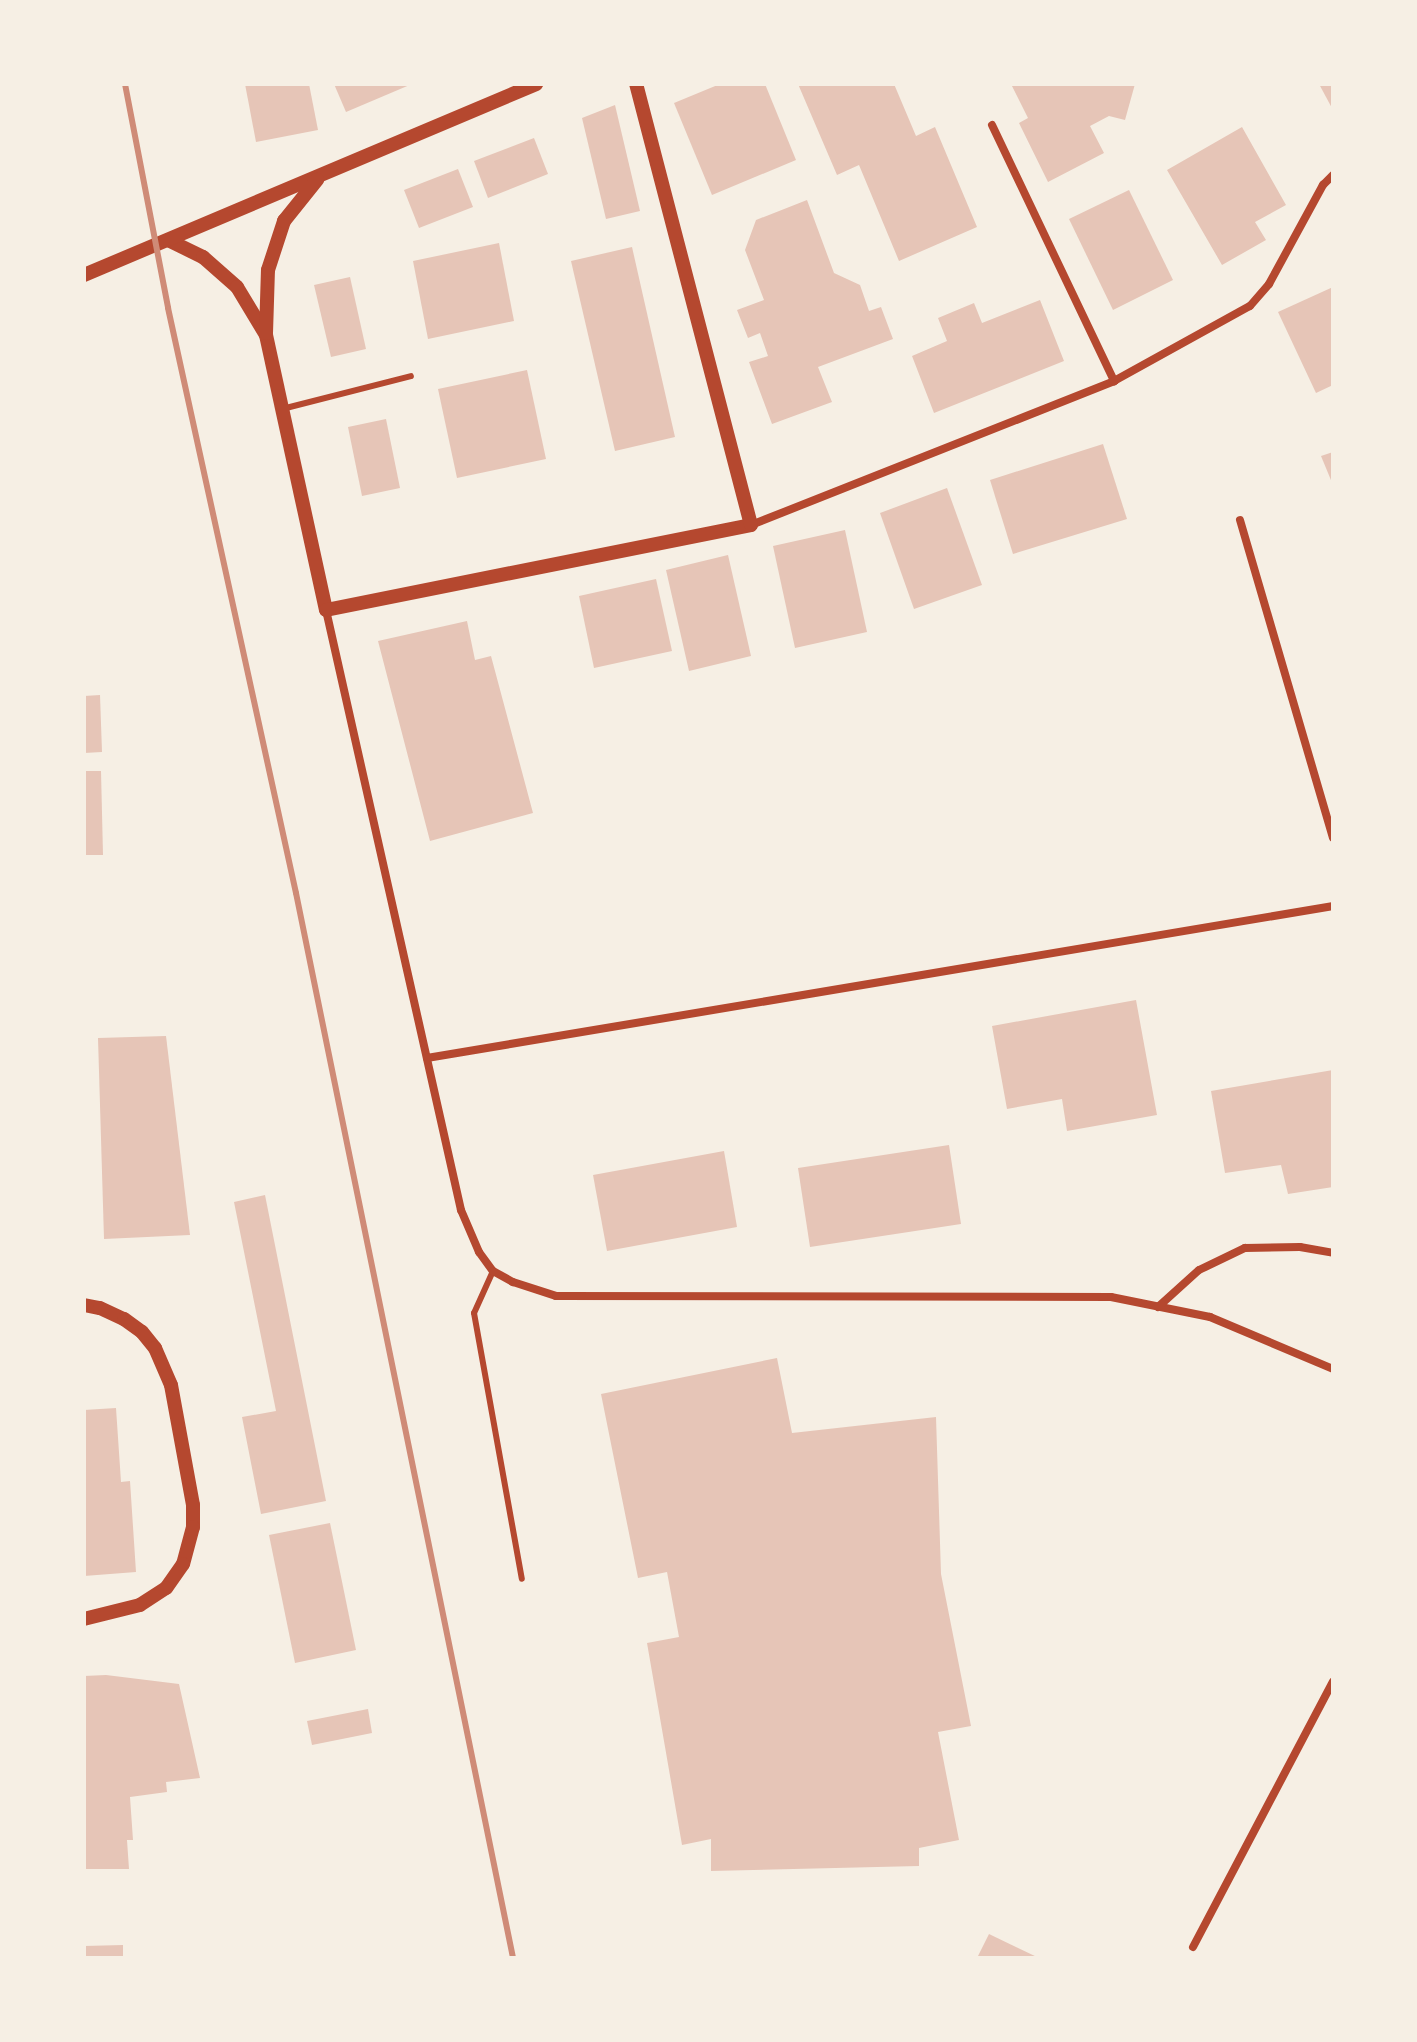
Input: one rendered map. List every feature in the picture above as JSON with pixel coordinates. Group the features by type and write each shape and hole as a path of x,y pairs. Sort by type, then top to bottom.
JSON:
{"street":[{"path":"84,275 536,84"},
{"path":"636,84 751,525"},
{"path":"992,125 1114,381"},
{"path":"326,610 751,525 1114,381 1250,306 1269,284 1323,185 1333,175"},
{"path":"320,177 284,221 268,270 266,335 461,1210 479,1252 493,1271 513,1282 556,1296 1111,1297 1210,1317 1333,1369"},
{"path":"168,240 203,257 237,287 266,335"},
{"path":"1240,520 1333,838"},
{"path":"427,1058 1333,906"},
{"path":"1158,1307 1199,1270 1245,1248 1300,1247 1333,1253"},
{"path":"84,1305 100,1308 124,1319 142,1332 155,1348 171,1385 193,1505 193,1527 183,1564 166,1588 140,1605 84,1619"},
{"path":"1193,1947 1333,1682"}],"lane":[{"path":"282,409 411,376"},
{"path":"493,1271 474,1313 522,1579"}],"building":[{"path":"245,84 309,84 318,130 256,142"},
{"path":"334,84 412,84 346,112"},
{"path":"720,84 765,84 796,160 712,195 674,103"},
{"path":"798,84 894,84 916,136 935,127 977,227 899,261 859,165 837,175"},
{"path":"1011,84 1135,84 1125,120 1109,116 1090,126 1104,153 1048,182 1019,123 1028,118"},
{"path":"1319,84 1333,84 1333,110"},
{"path":"615,105 640,211 606,219 582,118"},
{"path":"1242,127 1286,205 1255,222 1266,240 1222,265 1167,170"},
{"path":"534,138 548,174 488,198 474,161"},
{"path":"458,169 473,207 419,228 404,190"},
{"path":"1129,190 1173,280 1113,310 1069,219"},
{"path":"807,200 834,273 860,285 869,311 881,307 893,339 818,367 832,402 772,424 749,362 768,356 760,333 748,338 737,310 764,300 745,250 756,220"},
{"path":"499,243 514,321 428,339 413,261"},
{"path":"632,247 675,437 615,451 571,261"},
{"path":"350,277 366,349 331,357 314,285"},
{"path":"1333,287 1333,385 1316,393 1278,312"},
{"path":"1040,300 1064,361 934,413 912,356 947,341 938,318 974,303 982,323"},
{"path":"527,370 546,459 457,478 438,389"},
{"path":"386,419 400,488 362,496 348,427"},
{"path":"1103,444 1127,519 1013,554 990,480"},
{"path":"1333,452 1333,485 1321,456"},
{"path":"947,488 982,585 914,609 880,513"},
{"path":"845,530 867,632 795,648 773,546"},
{"path":"728,555 751,656 689,671 666,570"},
{"path":"656,579 672,651 594,668 579,596"},
{"path":"467,621 475,660 491,656 533,813 430,841 378,641"},
{"path":"100,695 102,752 84,753 84,696"},
{"path":"84,771 101,771 103,855 84,855"},
{"path":"1136,1000 1157,1115 1067,1131 1062,1099 1007,1109 992,1026"},
{"path":"166,1036 190,1235 104,1239 98,1038"},
{"path":"1333,1070 1333,1187 1288,1194 1281,1165 1225,1173 1211,1091"},
{"path":"949,1145 961,1224 810,1247 798,1168"},
{"path":"724,1151 737,1227 607,1251 593,1175"},
{"path":"265,1195 326,1501 261,1514 242,1417 276,1411 234,1202"},
{"path":"777,1358 792,1433 936,1417 941,1574 971,1726 938,1732 959,1840 919,1848 919,1866 711,1871 711,1839 682,1845 647,1643 679,1637 667,1572 638,1578 601,1394"},
{"path":"116,1408 121,1482 130,1481 136,1572 84,1576 84,1410"},
{"path":"330,1523 356,1650 295,1663 269,1535"},
{"path":"106,1675 179,1684 200,1778 166,1782 167,1792 130,1797 133,1840 127,1840 129,1869 84,1869 84,1676"},
{"path":"368,1709 372,1733 312,1745 307,1721"},
{"path":"989,1934 1039,1958 977,1958"},
{"path":"123,1945 123,1958 84,1958 84,1946"}],"railway":[{"path":"125,84 168,308 296,893 513,1958"}]}
